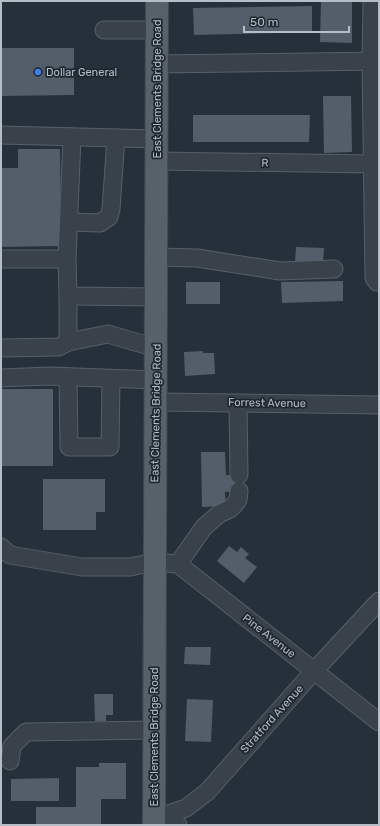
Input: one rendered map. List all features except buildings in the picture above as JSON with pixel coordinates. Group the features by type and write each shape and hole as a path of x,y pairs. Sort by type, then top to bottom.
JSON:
{"main road":[{"name":"East Clements Bridge Road","path":"154,822 157,1"}],"street":[{"path":"372,1 375,61 372,164 376,280"},
{"path":"104,30 157,30"},
{"path":"157,64 375,61"},
{"path":"1,135 157,139"},
{"path":"68,342 67,258 72,137"},
{"path":"69,222 100,222 109,217 111,209 116,138"},
{"name":"R","path":"157,161 372,164"},
{"path":"157,257 197,258 280,271 334,270"},
{"path":"1,259 67,258"},
{"path":"68,296 157,297"},
{"path":"1,348 58,347 68,342 108,334 156,348"},
{"path":"1,378 50,376 156,380"},
{"path":"68,377 69,447 110,447 111,379"},
{"name":"Forrest Avenue","path":"156,402 379,404"},
{"path":"1,547 10,554 82,567 130,567 154,562 178,564 204,527 219,514 230,509 238,500 238,403"},
{"name":"Pine Avenue","path":"178,564 379,722"},
{"name":"Stratford Avenue","path":"154,822 186,808 207,792 314,671 379,601"},
{"path":"10,761 12,746 26,732 154,730"},
{"path":"154,822 178,825"}],"place":[{"name":"Dollar General","path":"38,72"}]}
